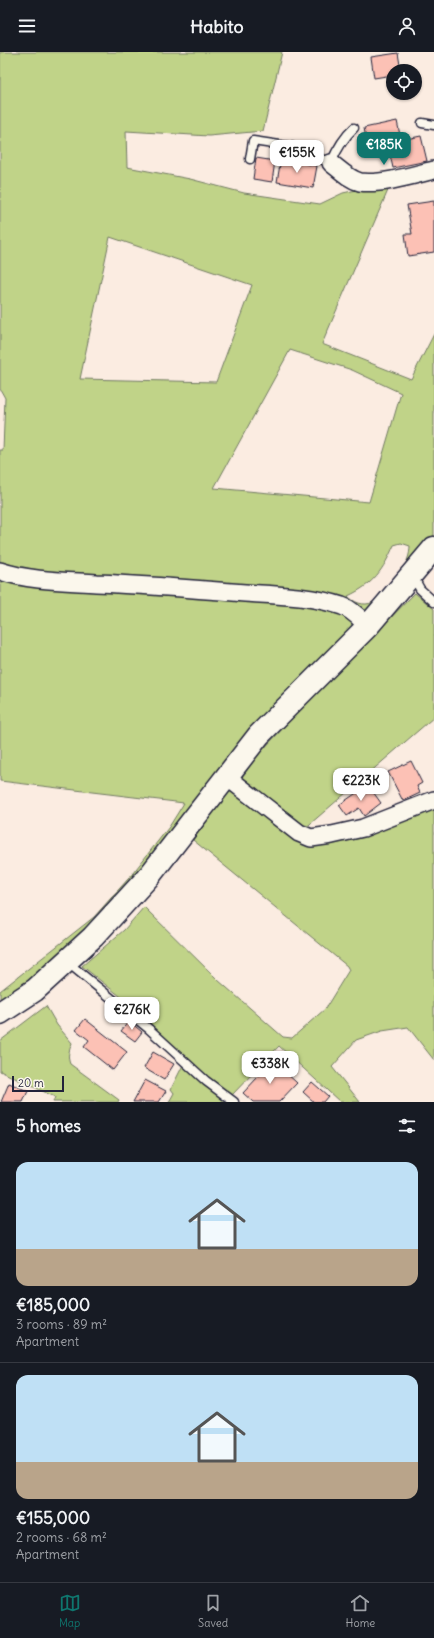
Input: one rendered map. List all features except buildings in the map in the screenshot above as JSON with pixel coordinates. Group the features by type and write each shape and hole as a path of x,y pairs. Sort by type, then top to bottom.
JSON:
{"main road":[{"path":"0,1013 35,990 93,937 150,875 259,735 368,626 413,575 434,548"}],"street":[{"path":"331,164 347,176 360,182 388,181 434,170"},
{"path":"0,571 34,578 65,581 188,588 312,600 343,606 368,626"},
{"path":"227,777 299,833 311,838 363,828 434,800"}],"lane":[{"path":"422,123 434,124"},
{"path":"250,159 253,141 293,147 322,158 331,164 345,137 354,128"},
{"path":"413,575 420,589 434,602"},
{"path":"67,961 149,1029 206,1081 234,1102"}],"green space":[{"path":"0,52 282,52 263,131 209,136 126,131 127,167 190,179 244,193 320,204 343,193 361,189 389,188 322,344 411,379 434,334 434,536 372,610 364,610 342,601 73,578 0,566 0,450 3,450 5,398 0,389","holes":["110,237 252,285 216,382 80,379","290,350 352,370 401,393 369,502 214,488","401,543 410,546 408,559 398,576 373,602 362,604 350,598 348,596 365,586 377,575 386,562 394,545"]},
{"path":"0,576 159,590 339,609 352,620 352,629 285,694 222,763 131,888 34,977 0,1003 0,991 94,917 129,878 169,827 184,803 0,781"},
{"path":"415,593 434,609 434,717 303,830 240,780 258,755 297,713"},
{"path":"231,788 297,837 434,805 434,1060 408,1027 382,1031 356,1040 332,1067 360,1102 340,1102 279,1046 231,1096 208,1078 125,1000 82,966 124,930 144,907 218,980 283,1037 292,1038 325,1009 349,970 347,966 193,840"},
{"path":"46,1006 57,1025 72,1043 69,1054 70,1064 119,1100 118,1102 53,1102 55,1097 0,1071 0,1041"},
{"path":"183,1065 225,1102 169,1102 174,1093 171,1089"}]}
